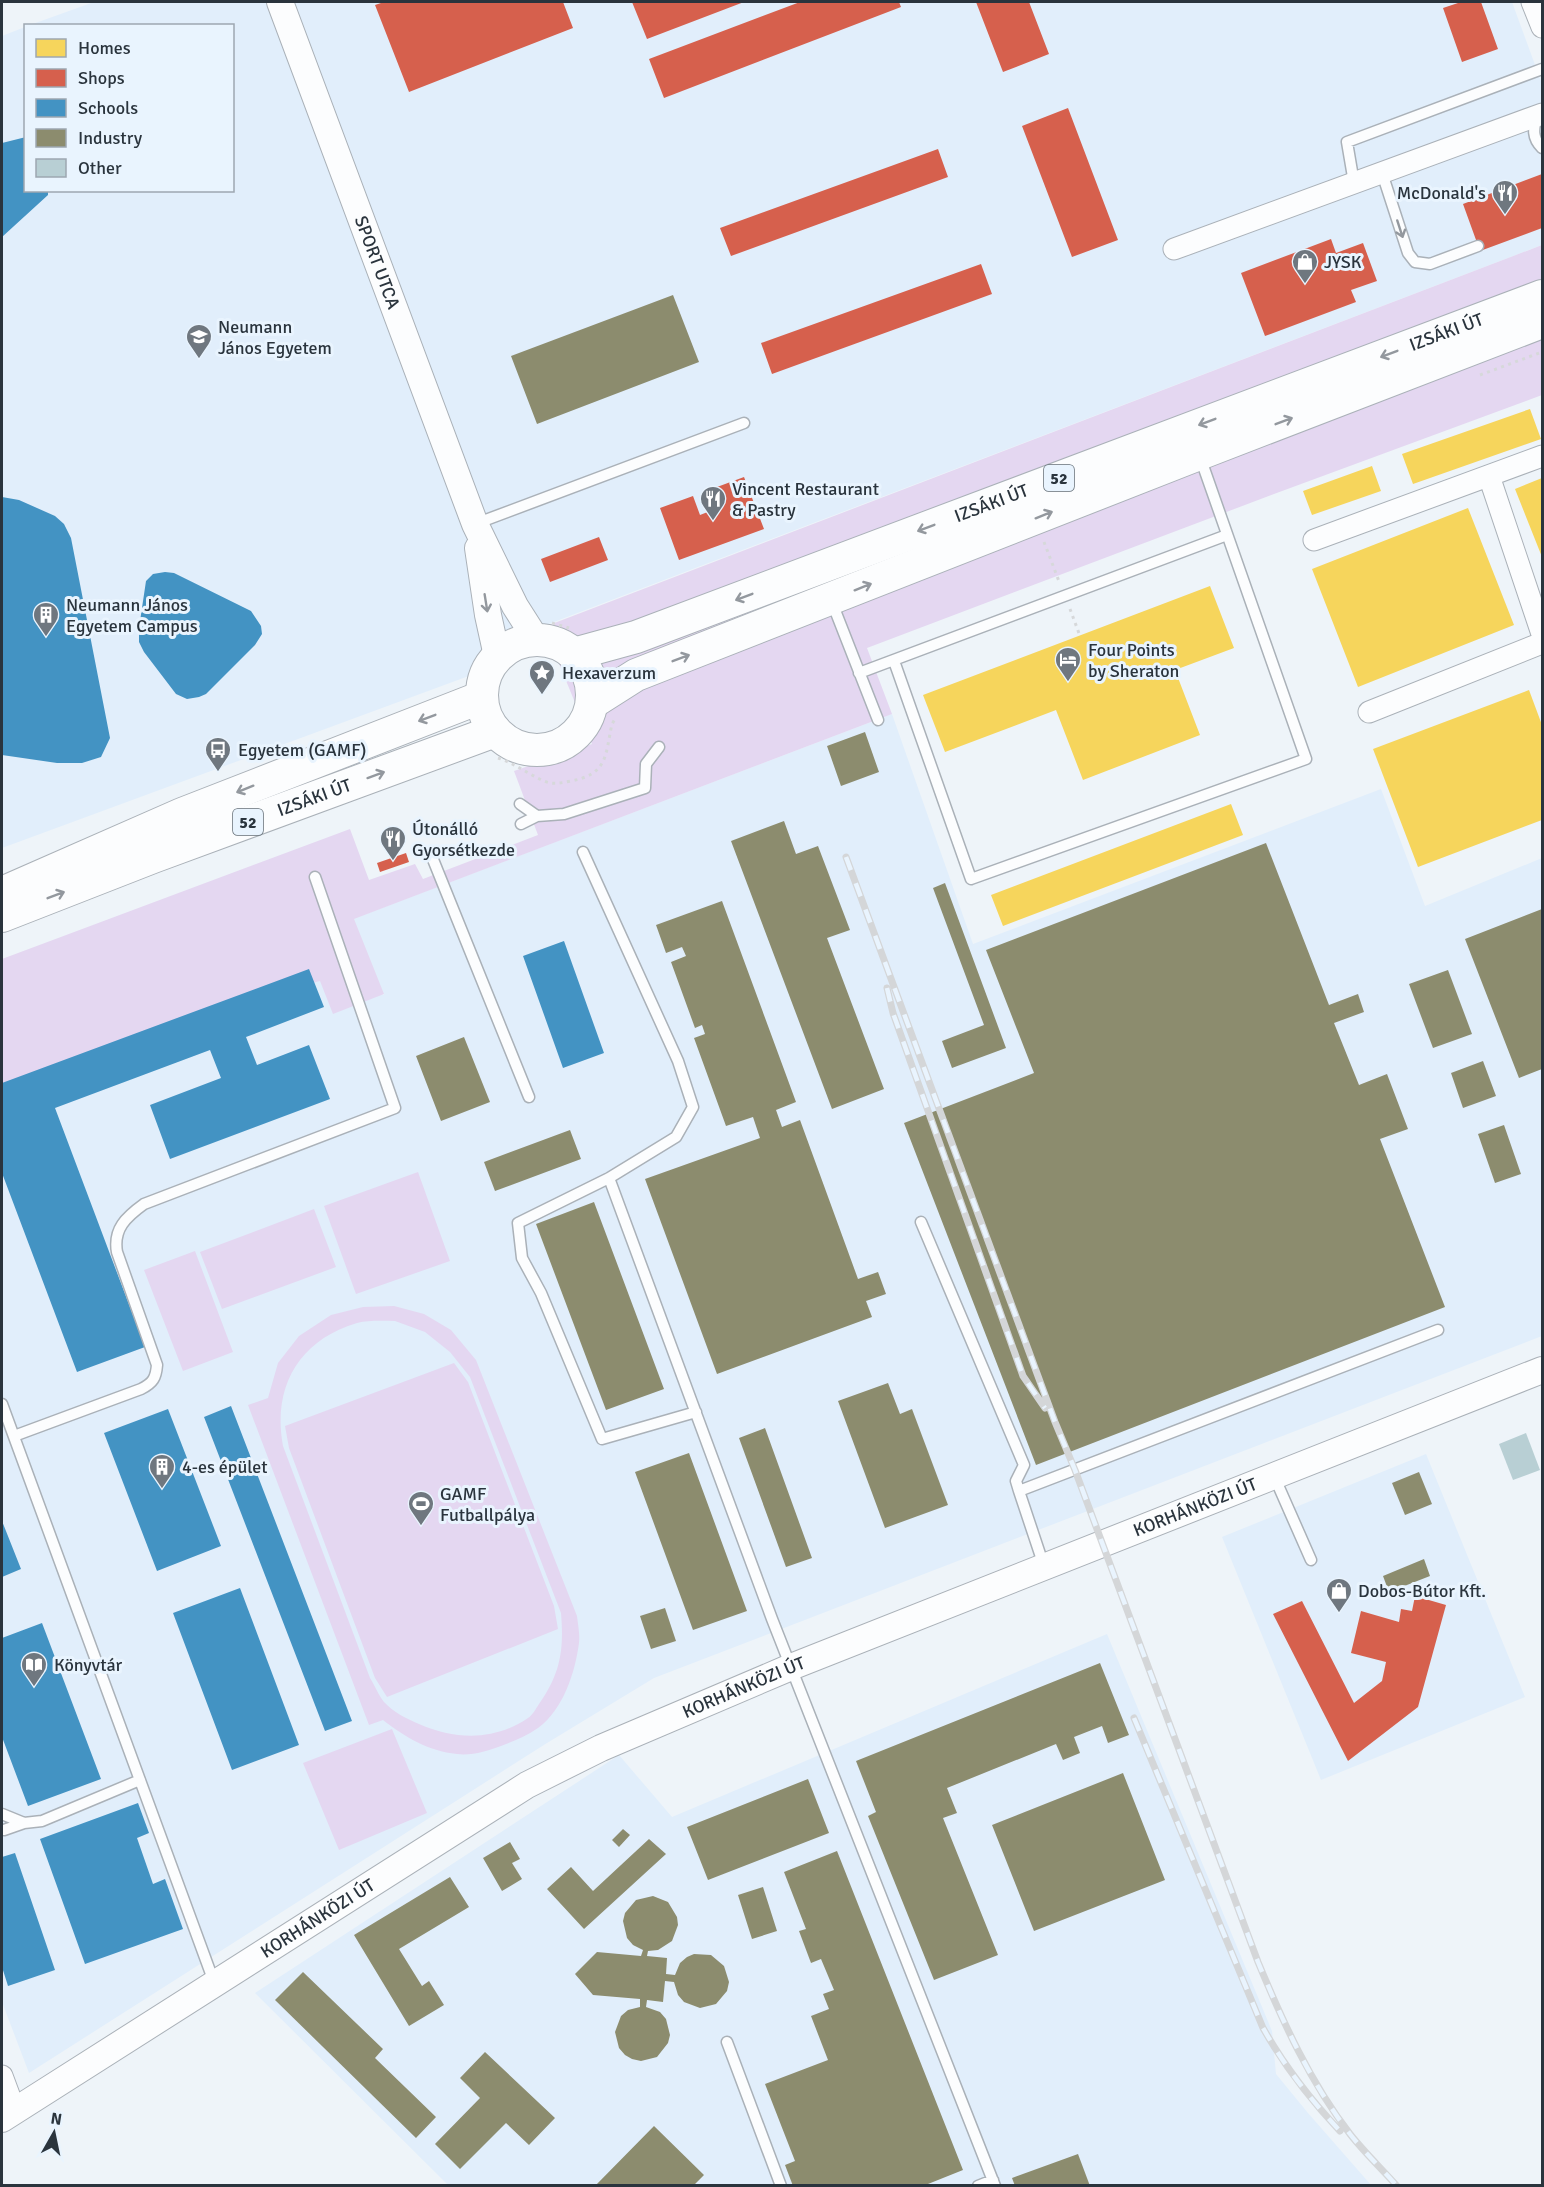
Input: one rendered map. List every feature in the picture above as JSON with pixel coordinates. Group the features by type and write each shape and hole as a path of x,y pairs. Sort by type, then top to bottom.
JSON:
{"main road":[{"name":"IZSÁKI ÚT","path":"575,642 636,637 1542,296"},
{"name":"IZSÁKI ÚT","path":"592,704 636,675 1542,322"},
{"path":"542,630 553,642 575,642 591,682 592,704 581,729 571,739 552,748 531,750 518,747 506,740 495,731 484,710 482,697 485,675 497,656 542,630"},
{"name":"IZSÁKI ÚT","path":"2,916 482,697"},
{"name":"IZSÁKI ÚT","path":"2,893 495,731"}],"street":[{"name":"SPORT UTCA","path":"280,2 475,524"},
{"path":"1174,249 1540,115"},
{"path":"1314,540 1542,456"},
{"path":"1489,476 1542,634"},
{"path":"475,524 515,606 542,630"},
{"path":"475,524 488,615 497,656"},
{"path":"1369,712 1542,643"},
{"name":"KORHÁNKÖZI ÚT","path":"8,2115 527,1785 601,1748 790,1667 1542,1370"},
{"path":"2,2076 8,2115"}],"lane":[{"path":"1354,183 1347,142 1542,69"},
{"path":"1540,115 1534,134 1535,140 1542,148"},
{"path":"1382,173 1408,253 1415,262 1430,264 1478,246"},
{"path":"475,524 744,423"},
{"path":"894,661 971,879 1306,759 1199,454"},
{"path":"859,673 1227,535"},
{"path":"831,600 878,720"},
{"path":"521,824 537,816 564,814 645,788 646,764 659,747"},
{"path":"520,804 537,816"},
{"path":"430,852 529,1097"},
{"path":"583,852 678,1061 693,1107 676,1137 609,1178 518,1223 522,1258 541,1293 602,1439 696,1412"},
{"path":"14,1437 141,1389 156,1377 157,1365 116,1246 118,1230 131,1213 144,1204 395,1108 315,877"},
{"path":"609,1178 790,1667 994,2183 978,2186"},
{"path":"921,1222 1024,1465 1016,1481 1044,1566"},
{"path":"1019,1491 1438,1330"},
{"path":"2,1404 214,1982"},
{"path":"1274,1475 1311,1560"},
{"path":"4,1830 24,1823 42,1821 140,1780"},
{"path":"2,1814 24,1823"},
{"path":"727,2042 781,2186"}],"path":[{"path":"1041,534 1057,576"},
{"path":"542,630 575,642"}],"shaded area":[{"path":"94,2 1512,2 1542,84 1542,245 491,646 485,670 2,848 2,36 24,27 24,192 234,192 234,24 33,24"},
{"path":"1542,245 1542,395 867,648 892,714 354,919 384,994 333,1014 320,981 195,1012 85,1072 2,1102 2,959 350,829 369,880 415,864 423,879 538,835 514,771 592,744 544,627"},
{"path":"892,714 973,944 1381,789 1425,906 1542,858 1542,1336 654,1678 547,1743 29,2073 2,2002 2,1102 85,1072 195,1012 320,980 384,995 353,919"},
{"path":"418,1172 450,1261 356,1294 324,1206"},
{"path":"314,1209 336,1267 222,1309 200,1252"},
{"path":"195,1251 233,1352 183,1371 144,1270"},
{"path":"394,1306 424,1314 451,1330 476,1360 577,1616 579,1640 577,1655 571,1678 561,1701 538,1728 511,1742 485,1751 457,1754 436,1750 417,1742 383,1720 369,1725 248,1405 268,1398 278,1363 299,1336 331,1315 363,1307","holes":["366,1321 395,1321 425,1332 450,1352 470,1377 561,1613 562,1638 556,1671 533,1713 515,1726 475,1736 447,1733 414,1722 400,1715 382,1700 370,1678 283,1446 281,1424 286,1386 294,1369 319,1341 337,1331"]},
{"name":"GAMF Futballpálya","path":"454,1363 468,1382 554,1606 558,1629 387,1697 375,1678 289,1448 285,1426"},
{"path":"1426,1454 1525,1697 1321,1780 1222,1537"},
{"path":"1107,1634 1272,2031 1276,2074 1371,2185 448,2185 255,1993 619,1755 672,1817"},
{"path":"392,1729 427,1813 339,1850 303,1763"}],"building: Homes":[{"path":"1530,409 1541,439 1413,484 1402,454"},
{"path":"1372,466 1381,491 1312,515 1303,491"},
{"path":"1542,478 1542,557 1515,489"},
{"path":"1468,508 1514,625 1358,687 1312,569"},
{"name":"Four Points by Sheraton","path":"1210,586 1234,648 1175,670 1200,735 1083,780 1056,710 945,752 923,695"},
{"path":"1529,690 1542,725 1542,820 1418,867 1373,749"},
{"path":"1231,804 1243,835 1003,926 991,895"}],"building: Shops":[{"path":"384,2 563,2 573,28 409,92 375,5"},
{"path":"632,2 744,2 647,39"},
{"path":"800,2 899,2 901,7 664,98 649,59"},
{"path":"976,2 1029,2 1049,54 1003,72"},
{"path":"1461,2 1481,2 1498,49 1462,62 1443,8"},
{"path":"1068,108 1118,240 1072,257 1022,126"},
{"path":"938,149 948,177 731,256 720,228"},
{"name":"McDonald's","path":"1542,174 1542,228 1480,251 1463,204"},
{"name":"JYSK","path":"1331,239 1336,253 1363,243 1377,281 1351,290 1356,302 1265,336 1241,273"},
{"path":"981,264 992,294 772,374 761,343"},
{"name":"Vincent Restaurant & Pastry","path":"744,477 764,529 679,560 660,508 693,496 700,515 723,506 717,487"},
{"path":"599,537 608,560 550,582 541,559"},
{"name":"Útonálló Gyorsétkezde","path":"406,853 409,862 380,872 377,863"},
{"path":"1415,1596 1446,1605 1418,1707 1348,1761 1273,1614 1302,1601 1354,1703 1382,1681 1386,1662 1351,1653 1361,1611 1399,1622 1401,1609 1412,1611"}],"building: Schools":[{"path":"24,138 24,192 48,192 48,195 2,237 2,143"},
{"name":"Neumann János Egyetem Campus","path":"2,497 19,500 55,516 64,524 71,538 110,738 101,757 82,763 57,763 2,755"},
{"path":"174,573 251,611 261,626 262,634 255,645 206,694 199,697 187,699 176,694 139,642 146,581 153,574"},
{"path":"564,941 604,1053 563,1068 523,956"},
{"path":"309,969 324,1007 246,1037 257,1065 309,1045 330,1099 170,1159 150,1105 221,1078 210,1050 55,1108 145,1347 77,1372 2,1173 2,1083"},
{"path":"231,1406 352,1721 325,1731 204,1417"},
{"name":"4-es épület","path":"168,1409 221,1546 157,1571 104,1433"},
{"path":"2,1521 21,1569 2,1577"},
{"path":"240,1588 299,1745 232,1770 173,1613"},
{"name":"Könyvtár","path":"42,1623 101,1779 28,1806 2,1737 2,1638"},
{"path":"138,1803 149,1833 137,1838 153,1884 165,1879 183,1929 85,1964 40,1839"},
{"path":"15,1853 55,1970 8,1986 2,1967 2,1857"}],"building: Industry":[{"path":"673,295 699,362 537,424 511,356"},
{"path":"865,732 879,772 841,786 827,746"},
{"path":"784,821 796,854 818,846 850,930 827,938 884,1089 832,1109 731,841"},
{"path":"1266,843 1329,1005 1358,994 1364,1012 1334,1023 1359,1085 1387,1074 1408,1129 1380,1139 1445,1307 1036,1465 904,1123 1034,1073 986,950"},
{"path":"945,883 1006,1048 952,1068 942,1041 984,1025 933,888"},
{"path":"722,901 796,1102 776,1110 782,1127 800,1120 858,1279 878,1272 886,1294 866,1301 872,1317 717,1374 645,1179 760,1138 753,1117 726,1126 694,1038 705,1034 702,1025 695,1028 671,962 686,956 682,947 666,953 656,925"},
{"path":"1542,909 1542,1069 1519,1078 1465,939"},
{"path":"1448,970 1472,1034 1433,1048 1409,984"},
{"path":"464,1037 490,1102 441,1121 416,1056"},
{"path":"1483,1061 1496,1096 1463,1108 1451,1073"},
{"path":"1504,1125 1521,1174 1495,1183 1478,1134"},
{"path":"570,1130 581,1159 495,1191 484,1162"},
{"path":"594,1202 664,1389 606,1410 536,1224"},
{"path":"888,1383 900,1414 912,1409 948,1505 885,1528 838,1401"},
{"path":"765,1428 812,1558 786,1567 739,1438"},
{"path":"689,1453 747,1611 693,1630 635,1472"},
{"path":"1419,1472 1432,1504 1405,1515 1392,1483"},
{"path":"1424,1559 1430,1576 1389,1592 1383,1576"},
{"path":"665,1608 676,1641 651,1649 640,1616"},
{"path":"1100,1663 1129,1735 1108,1743 1102,1726 1074,1737 1080,1753 1063,1760 1056,1744 947,1788 957,1813 943,1818 998,1955 934,1980 868,1816 876,1812 856,1761"},
{"path":"1123,1773 1165,1880 1034,1931 992,1825"},
{"path":"808,1779 829,1833 708,1880 687,1827"},
{"path":"623,1829 630,1835 619,1847 612,1840"},
{"path":"649,1839 666,1854 584,1929 547,1889 571,1867 593,1891"},
{"path":"510,1842 520,1859 512,1863 522,1879 502,1891 483,1858"},
{"path":"837,1851 963,2170 923,2186 793,2186 785,2165 795,2161 765,2084 828,2060 811,2016 829,2009 823,1994 834,1990 821,1959 811,1963 799,1931 806,1929 784,1872"},
{"path":"450,1877 469,1907 399,1949 422,1986 429,1981 444,2005 409,2026 354,1935"},
{"path":"763,1887 777,1931 752,1939 738,1895"},
{"path":"653,1896 668,1902 677,1917 678,1925 672,1941 658,1950 648,1951 647,1956 667,1958 666,1974 675,1975 680,1963 687,1957 694,1954 711,1955 724,1966 729,1982 727,1991 716,2004 700,2008 684,2002 678,1995 674,1982 665,1981 663,2002 647,2000 646,2007 660,2012 666,2019 670,2035 668,2043 657,2057 641,2061 625,2055 619,2048 615,2032 621,2016 628,2010 640,2007 640,1999 593,1995 575,1974 597,1952 641,1956 643,1950 633,1945 627,1938 623,1921 625,1913 636,1900"},
{"path":"303,1972 383,2049 375,2058 436,2117 416,2138 275,2000"},
{"path":"485,2052 555,2118 529,2145 506,2123 460,2169 435,2144 480,2098 460,2078"},
{"path":"654,2126 704,2175 693,2186 595,2186"},
{"path":"1078,2154 1090,2186 1015,2186 1012,2178"}],"building: Other":[{"path":"1526,1433 1540,1470 1513,1480 1499,1444"}],"railway":[{"path":"846,857 1258,1962 1288,2029 1322,2094 1355,2141 1397,2186"},
{"path":"887,988 893,1013 1023,1376 1045,1408"},
{"path":"1134,1718 1263,2028 1298,2082 1340,2131"}],"place":[{"name":"McDonald's","path":"1505,216"},
{"name":"JYSK","path":"1305,285"},
{"name":"Neumann János Egyetem","path":"199,360"},
{"name":"Vincent Restaurant & Pastry","path":"713,522"},
{"name":"Neumann János Egyetem Campus","path":"46,638"},
{"name":"Four Points by Sheraton","path":"1068,683"},
{"name":"Hexaverzum","path":"542,696"},
{"name":"Egyetem (GAMF)","path":"218,773"},
{"name":"Útonálló Gyorsétkezde","path":"393,862"},
{"name":"4-es épület","path":"162,1490"},
{"name":"GAMF Futballpálya","path":"421,1527"},
{"name":"Dobos-Bútor Kft.","path":"1339,1614"},
{"name":"Könyvtár","path":"34,1688"}]}
